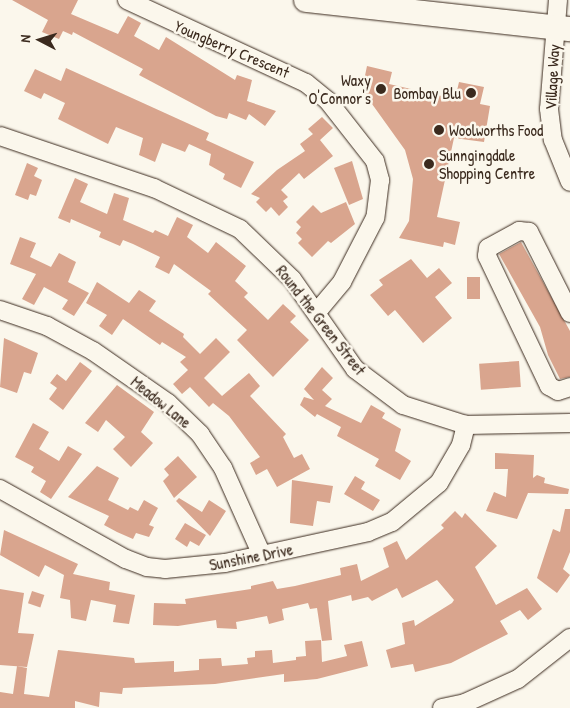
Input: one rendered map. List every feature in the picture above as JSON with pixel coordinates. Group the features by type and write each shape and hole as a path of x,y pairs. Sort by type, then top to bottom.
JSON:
{"main road":[{"path":"306,0 562,29"}],"street":[{"name":"Youngberry Crescent","path":"127,0 306,83 328,101 375,161 380,180 375,218 342,282 317,312"},
{"name":"Village Way","path":"558,0 562,29 549,109 553,140 570,182"},
{"name":"Round the Green Street","path":"0,136 154,188 215,214 269,254 317,312 341,350 373,386 421,413 466,425 570,422"},
{"path":"570,313 529,232 519,231 488,248 487,256 549,386 558,391 570,387"},
{"name":"Meadow Lane","path":"0,310 47,326 93,351 168,403 200,434 223,468 262,555"},
{"name":"Sunshine Drive","path":"0,489 126,559 147,567 198,567 368,532 392,522 439,483 461,445 466,425"},
{"path":"442,708 467,705 518,679 570,638"}],"building":[{"path":"12,0 78,0 71,14 118,34 128,16 141,23 134,36 159,50 166,37 235,80 237,75 252,80 247,101 276,111 265,126 249,114 246,120 229,113 227,119 216,116 139,75 143,69 73,32 72,35 63,31 59,39 42,32 48,20"},
{"name":"Sunngingdale Shopping Centre","path":"367,66 392,72 389,84 455,99 459,82 484,87 480,104 490,106 484,142 454,138 437,217 460,222 455,245 444,242 443,247 399,238 409,221 413,179 405,150 362,90"},
{"path":"66,68 209,133 206,140 254,162 241,188 223,179 225,174 209,165 211,154 189,144 185,152 162,143 155,162 139,155 143,138 116,127 108,144 58,119 65,103 44,93 41,99 24,91 35,69 61,81"},
{"path":"322,117 333,128 320,140 333,156 304,179 299,173 281,190 288,197 283,201 288,207 279,216 271,207 266,212 256,202 260,198 251,194 277,170 305,151 300,144 313,134 308,129"},
{"path":"352,161 363,199 349,205 334,168"},
{"path":"27,163 38,168 34,176 42,180 36,196 30,194 28,200 15,195"},
{"path":"75,178 88,184 80,202 107,214 114,193 129,198 123,220 153,233 155,230 168,236 177,217 193,225 187,237 208,253 216,242 246,266 235,281 248,293 244,297 268,320 283,304 296,316 290,322 309,340 273,377 237,340 247,330 208,294 211,291 174,264 169,274 155,267 160,257 133,244 123,240 120,246 99,237 101,232 71,219 70,223 58,218"},
{"path":"346,202 355,224 331,243 328,241 312,257 298,243 302,239 296,233 301,227 296,222 313,205 321,213"},
{"path":"20,237 36,243 30,257 51,267 59,253 76,262 68,282 89,293 74,316 62,309 68,300 44,287 34,305 22,299 36,274 10,264"},
{"path":"521,242 570,331 570,377 560,379 548,355 540,327 499,254"},
{"path":"411,259 427,278 439,268 452,283 435,297 452,318 423,343 395,310 388,316 370,295 383,285 379,280"},
{"path":"467,277 480,277 480,299 467,299"},
{"path":"97,282 129,303 139,290 156,301 149,311 184,334 183,337 200,354 216,338 230,352 204,378 222,396 249,373 260,386 250,396 286,434 283,437 294,458 302,454 310,469 277,487 267,469 256,475 250,463 260,457 229,416 213,403 209,407 190,387 182,394 173,384 188,370 180,362 186,357 162,342 160,345 123,319 112,335 99,326 107,315 86,303"},
{"path":"4,338 38,353 31,374 24,372 17,393 0,387"},
{"path":"519,361 521,387 481,390 479,364"},
{"path":"80,362 92,371 63,410 49,399 57,388 50,383 57,374 66,381"},
{"path":"322,367 333,378 322,390 332,399 325,406 361,423 371,405 385,413 382,418 401,429 395,451 411,461 400,480 375,466 379,459 337,436 341,427 317,414 315,417 300,405 304,397 314,400 304,389"},
{"path":"117,385 154,412 141,432 153,443 131,467 113,449 125,437 106,420 98,432 85,423"},
{"path":"33,423 49,432 39,449 59,461 68,446 82,454 51,499 40,492 46,481 31,472 34,467 15,457"},
{"path":"495,453 534,455 533,478 537,475 545,478 544,483 569,489 568,494 528,493 517,519 486,511 494,492 506,497 508,469 495,469"},
{"path":"178,456 197,477 174,498 163,481 169,475 164,469"},
{"path":"97,466 119,478 108,500 128,510 130,507 138,511 144,500 158,508 149,525 154,527 149,537 136,533 133,539 117,532 104,525 109,516 68,497"},
{"path":"355,476 365,482 361,489 380,500 373,511 344,494"},
{"path":"292,480 333,486 330,503 317,501 313,526 290,523"},
{"path":"179,498 202,512 209,500 226,511 210,536 176,501"},
{"path":"565,509 570,509 570,552 563,569 570,575 557,593 537,578 553,529 560,532"},
{"path":"455,511 462,518 465,513 497,546 475,567 496,605 527,588 542,609 528,620 520,610 500,621 508,634 451,663 415,672 413,664 391,668 386,650 405,644 402,623 414,620 415,626 452,603 454,600 437,580 402,598 397,588 372,601 368,597 352,601 351,595 328,601 332,640 322,641 317,608 310,609 308,603 282,609 284,620 269,624 267,616 236,622 237,629 217,628 216,620 178,626 153,625 154,603 186,604 185,599 251,589 251,586 273,581 277,589 295,586 341,575 340,568 357,564 361,581 389,567 383,548 397,541 406,560 444,528 441,525"},
{"path":"185,523 206,535 199,546 190,541 187,547 175,539"},
{"path":"4,530 78,564 73,574 110,582 109,590 135,595 129,624 113,622 116,605 91,600 86,621 71,618 70,600 60,598 64,575 45,565 39,577 0,555"},
{"path":"0,589 24,593 18,633 34,634 27,667 0,665"},
{"path":"32,591 44,595 40,607 28,603"},
{"path":"321,640 322,662 347,656 344,645 362,641 368,666 317,679 284,682 284,674 215,684 123,688 122,694 100,692 99,707 75,701 75,708 0,708 0,692 13,694 17,666 27,668 24,694 49,697 58,650 134,658 135,663 174,661 174,672 199,670 199,659 221,658 222,666 248,664 247,658 255,657 255,651 272,650 273,663 296,660 296,657 306,656 305,641"}],"place":[{"name":"Waxy O'Connor's","path":"381,89"},
{"name":"Bombay Blu","path":"471,93"},
{"name":"Woolworths Food","path":"439,130"},
{"name":"Sunngingdale Shopping Centre","path":"429,164"}]}
